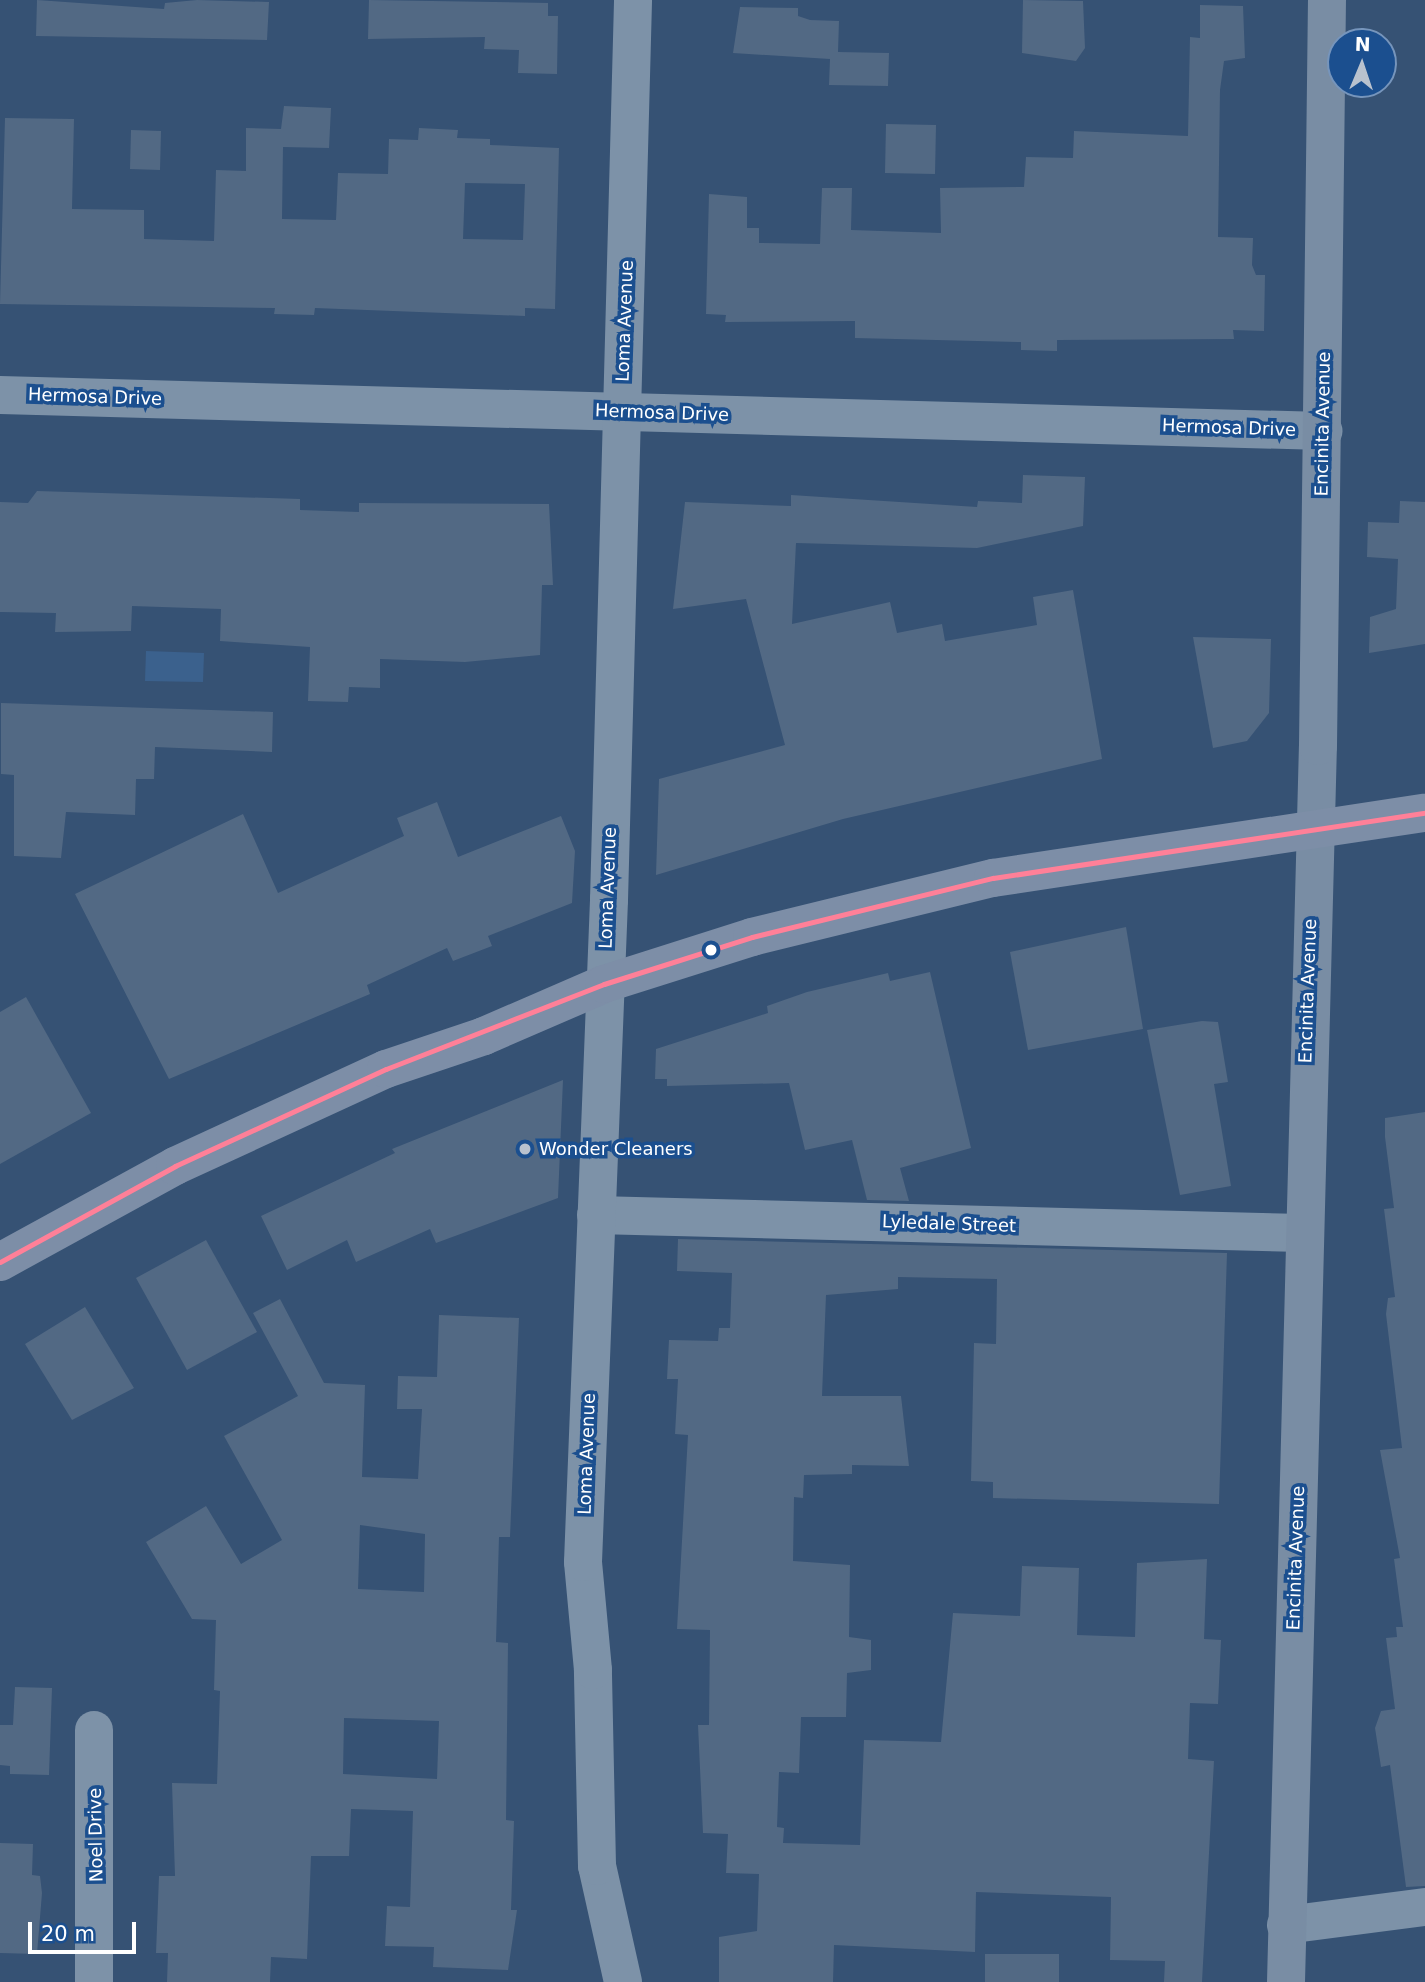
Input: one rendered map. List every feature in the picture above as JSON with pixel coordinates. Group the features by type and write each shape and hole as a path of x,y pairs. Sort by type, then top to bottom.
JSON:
{"main road":[{"path":"0,1262 175,1166 386,1069 484,1036 604,984 874,903 993,878 1425,813"}],"street":[{"name":"Loma Avenue","path":"623,1982 597,1866 593,1670 583,1562 604,984 633,0"},
{"name":"Encinita Avenue","path":"1286,1982 1324,431 1327,0"},
{"name":"Hermosa Drive","path":"0,395 1324,431"},
{"name":"Lyledale Street","path":"596,1215 1303,1233"},
{"name":"Noel Drive","path":"94,1730 94,1982"},
{"path":"1286,1925 1425,1907"}],"water":[{"path":"146,651 204,653 203,682 145,681"}],"building":[{"path":"37,0 164,9 165,3 197,0 269,2 267,40 36,36"},
{"path":"369,0 548,3 548,16 558,16 557,74 518,73 519,50 484,49 485,37 368,39"},
{"path":"1023,0 1083,1 1085,48 1076,61 1022,53"},
{"path":"1200,5 1243,6 1245,58 1224,61 1220,90 1218,237 1253,238 1252,265 1256,275 1265,275 1264,331 1233,330 1234,339 1057,340 1057,351 1021,350 1021,342 855,338 855,321 725,322 726,315 706,314 709,194 747,197 747,228 759,228 759,243 820,244 822,188 852,188 851,230 941,233 940,188 1024,187 1026,157 1073,158 1074,131 1188,136 1190,37 1200,38"},
{"path":"740,7 798,8 798,16 810,20 839,21 838,52 889,53 888,86 829,85 830,59 733,53"},
{"path":"284,106 331,108 329,148 283,147 282,219 336,220 338,173 388,174 389,139 418,140 419,128 458,130 457,138 490,139 490,145 559,148 555,309 525,308 525,316 315,308 314,315 274,314 275,308 0,304 5,118 74,119 72,209 144,210 144,239 214,241 216,170 246,171 246,128 281,129","holes":["465,183 525,184 523,240 463,239"]},
{"path":"886,124 936,125 935,174 885,173"},
{"path":"131,130 161,131 160,170 130,169"},
{"path":"1023,475 1085,477 1083,526 977,548 796,543 792,624 890,602 897,633 942,624 945,641 1037,625 1033,597 1073,590 1102,759 843,819 656,875 659,779 785,745 746,599 673,609 685,502 791,506 791,495 977,507 978,501 1022,503"},
{"path":"37,491 300,499 300,510 359,512 359,503 549,504 553,585 542,585 540,655 465,662 380,659 380,688 349,687 348,702 308,701 310,647 220,641 221,609 132,606 131,631 55,632 56,613 0,612 0,502 28,503"},
{"path":"1400,501 1425,502 1425,644 1369,653 1370,617 1396,609 1398,559 1367,557 1368,522 1399,523"},
{"path":"1193,637 1271,639 1269,713 1247,741 1213,748"},
{"path":"1,703 273,712 272,752 155,747 154,779 136,779 135,815 66,812 61,858 14,856 14,775 1,774"},
{"path":"437,802 458,857 561,816 575,851 572,903 488,936 492,946 453,961 447,948 367,985 370,994 169,1079 75,894 243,814 278,893 404,836 397,818"},
{"path":"1126,927 1143,1029 1028,1050 1010,952"},
{"path":"930,972 971,1148 900,1168 909,1201 867,1200 852,1140 805,1150 789,1083 667,1086 667,1079 655,1079 656,1049 768,1013 767,1006 807,992 888,973 890,981"},
{"path":"26,997 91,1113 0,1164 0,1012"},
{"path":"1202,1021 1218,1022 1228,1082 1214,1084 1231,1186 1180,1195 1147,1030"},
{"path":"563,1080 558,1198 436,1243 430,1229 356,1262 347,1240 287,1270 261,1216 395,1153 392,1149"},
{"path":"1425,1112 1425,1886 1406,1887 1390,1765 1381,1767 1375,1728 1381,1711 1395,1709 1386,1638 1397,1637 1396,1627 1403,1627 1394,1559 1400,1558 1380,1450 1402,1448 1386,1314 1388,1298 1395,1297 1384,1209 1394,1208 1385,1118"},
{"path":"678,1239 1227,1253 1219,1504 993,1498 993,1482 971,1481 974,1343 996,1344 997,1279 898,1277 898,1289 826,1295 822,1396 901,1396 909,1466 852,1465 852,1474 804,1475 803,1498 794,1497 793,1561 850,1565 849,1637 871,1640 871,1670 847,1673 846,1717 801,1717 799,1773 779,1772 777,1827 784,1828 783,1843 860,1845 864,1740 941,1742 953,1613 1020,1616 1022,1566 1079,1568 1077,1635 1135,1637 1137,1563 1207,1559 1204,1639 1221,1640 1218,1704 1190,1703 1188,1759 1214,1761 1202,1982 1164,1982 1165,1961 1110,1960 1111,1897 976,1892 975,1952 834,1945 833,1982 719,1982 719,1937 757,1931 759,1874 726,1873 728,1834 703,1833 698,1725 709,1725 710,1630 677,1629 688,1435 675,1434 678,1379 667,1379 669,1340 718,1341 719,1328 730,1328 732,1273 677,1271"},
{"path":"206,1240 257,1332 187,1370 136,1278"},
{"path":"280,1299 324,1383 365,1385 362,1477 418,1479 422,1409 397,1409 398,1376 437,1377 439,1315 519,1318 510,1537 499,1537 496,1642 508,1643 506,1820 514,1821 511,1910 517,1910 508,1970 433,1967 434,1947 385,1946 387,1906 410,1907 413,1811 351,1809 349,1856 311,1856 307,1959 271,1957 270,1982 167,1982 168,1953 156,1953 159,1876 175,1876 172,1783 217,1784 220,1691 214,1690 216,1620 192,1619 146,1542 206,1506 241,1564 282,1540 224,1436 298,1396 253,1313","holes":["360,1525 425,1534 424,1592 358,1589","344,1718 439,1721 437,1779 343,1774"]},
{"path":"85,1307 134,1388 72,1420 25,1344"},
{"path":"15,1687 52,1688 49,1775 10,1774 10,1766 0,1765 0,1725 13,1725"},
{"path":"0,1843 33,1844 32,1875 40,1876 42,1893 37,1954 0,1953"},
{"path":"985,1954 1059,1954 1059,1982 985,1982"}],"transit line":[{"path":"0,1262 175,1166 386,1069 604,984 752,937 993,878 1425,813"}],"place":[{"name":"Wonder Cleaners","path":"525,1149"}]}
